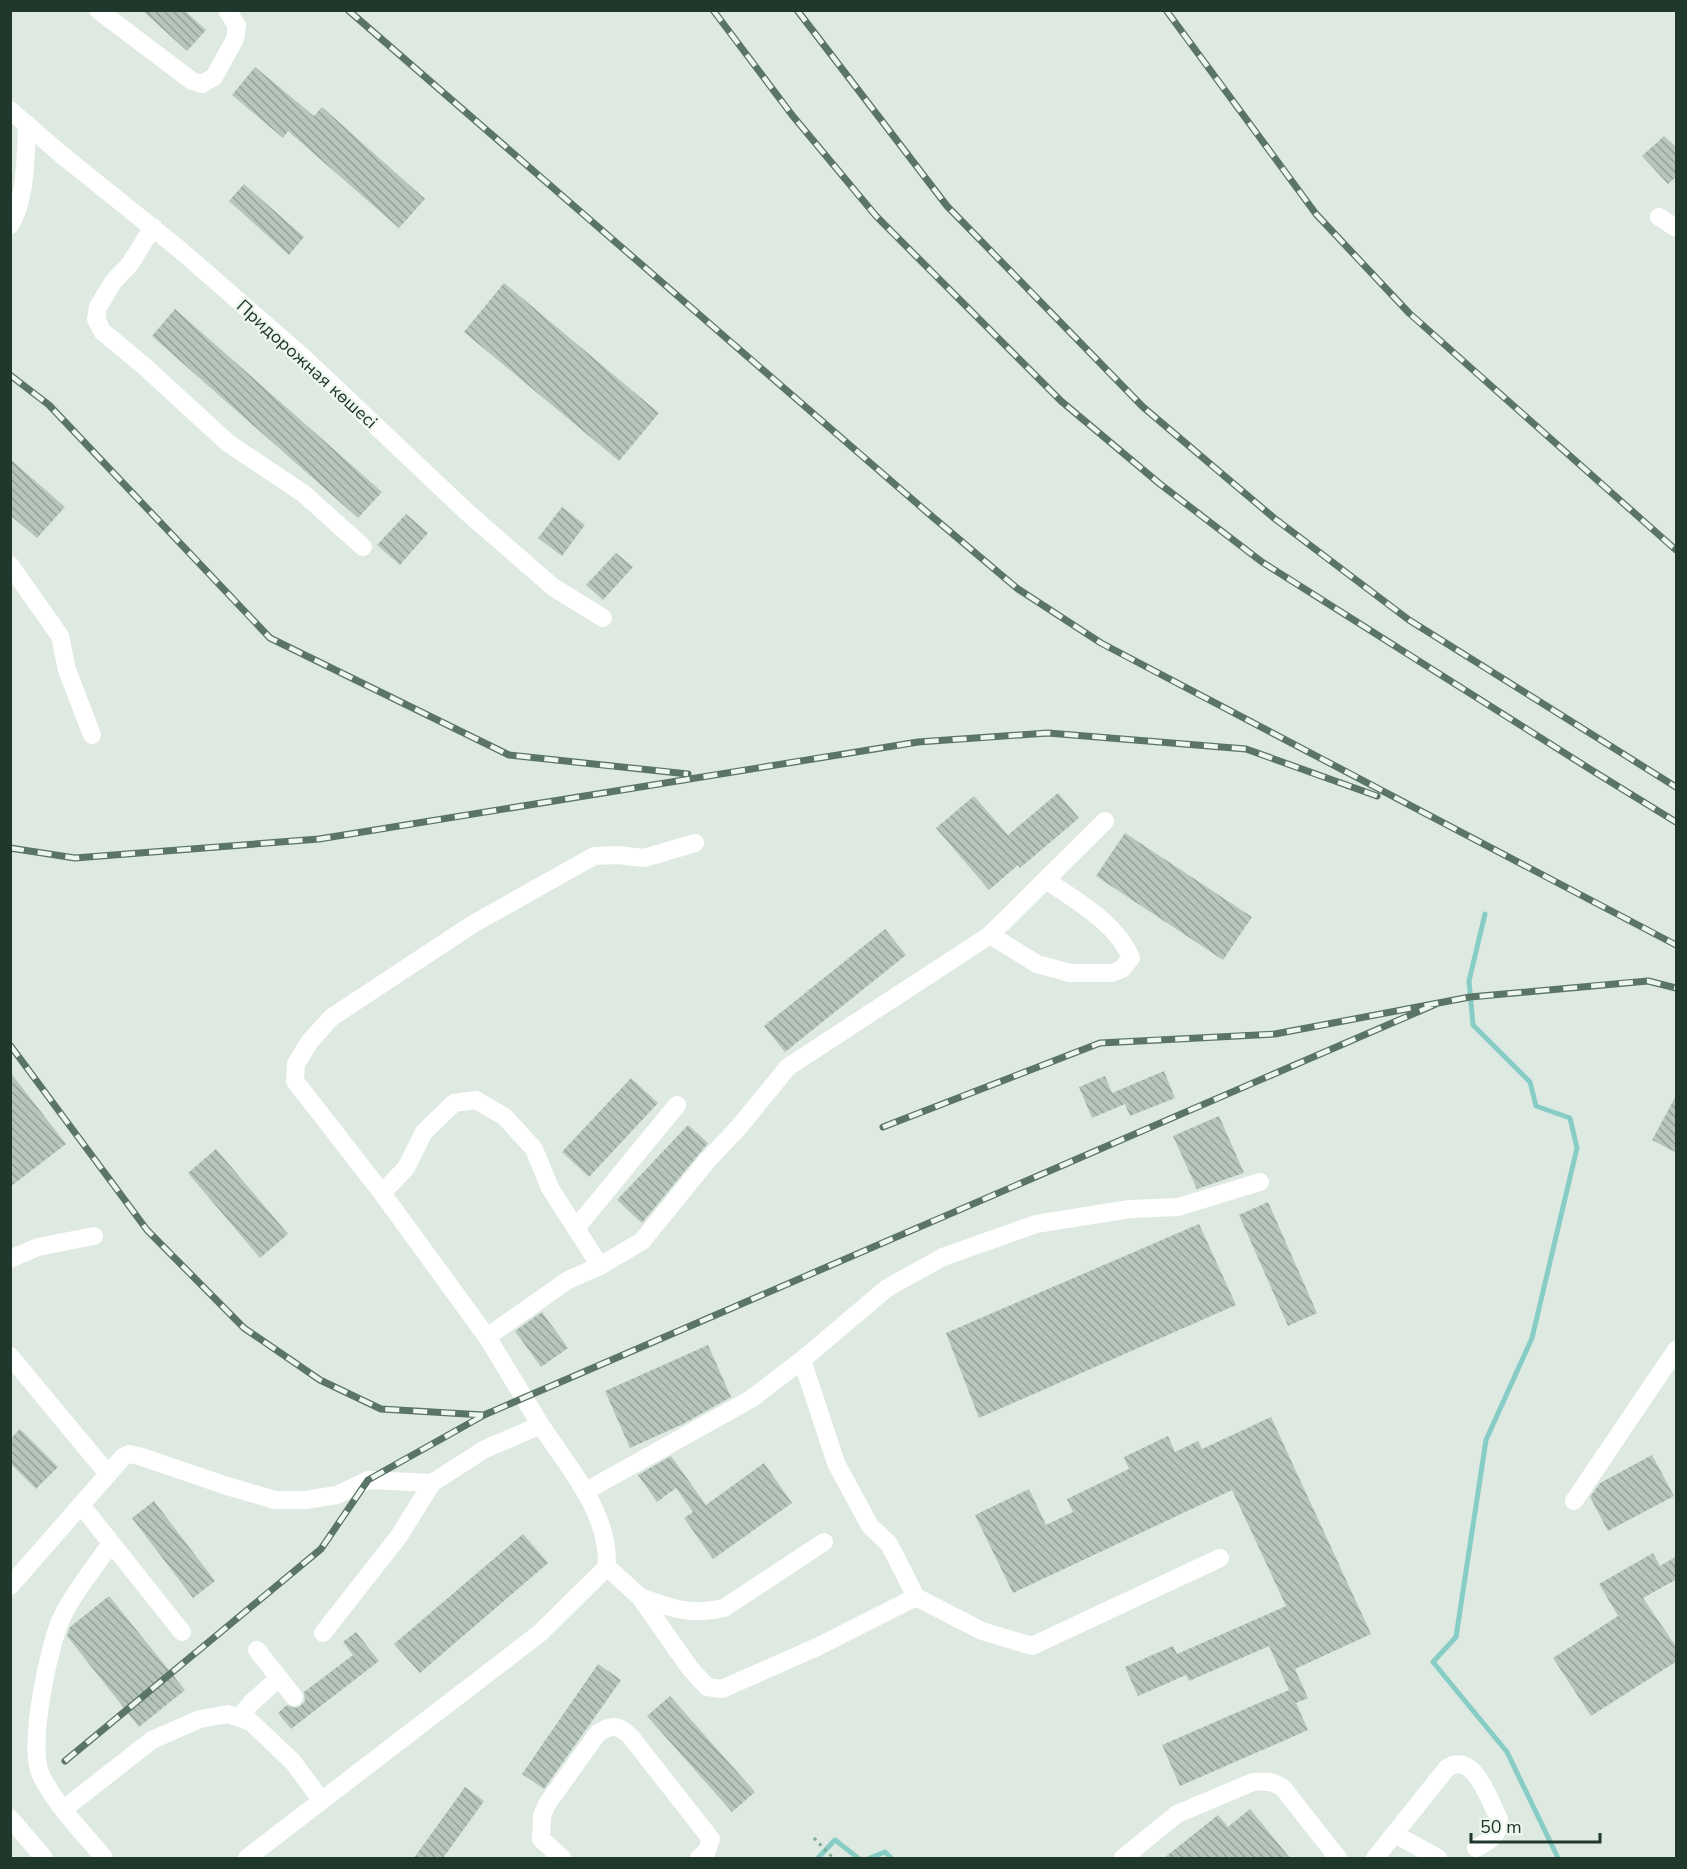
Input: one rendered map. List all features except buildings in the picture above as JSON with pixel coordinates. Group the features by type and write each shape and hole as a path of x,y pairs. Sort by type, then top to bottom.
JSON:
{"street":[{"path":"98,10 192,81 202,84 214,77 235,39 237,26 226,10"},
{"name":"Придорожная көшесі","path":"10,110 62,155 153,227 303,357 468,513 553,587 603,618"},
{"path":"10,225 16,216 26,161 27,124"},
{"path":"1659,217 1677,228"},
{"path":"153,227 129,264 113,282 98,307 96,318 102,331 228,443 304,494 363,547"},
{"path":"10,565 60,636 67,670 92,735"},
{"path":"487,1337 568,1280 600,1266 642,1241 788,1067 990,935 1106,821"},
{"path":"248,1858 540,1633 607,1567 604,1531 586,1491 541,1425 487,1337 382,1193 295,1081 296,1064 310,1041 332,1017 473,924 594,856 618,855 644,858 695,843"},
{"path":"990,935 1037,964 1070,973 1112,973 1122,969 1131,958 1125,943 1100,918 1046,880"},
{"path":"382,1193 406,1168 423,1132 454,1103 476,1100 505,1117 534,1149 550,1188 600,1266"},
{"path":"576,1228 677,1105"},
{"path":"586,1491 751,1399 802,1360 887,1288 942,1257 1036,1224 1130,1209 1178,1207 1260,1182"},
{"path":"10,1259 38,1246 94,1236"},
{"path":"1574,1501 1677,1350"},
{"path":"10,1356 108,1474"},
{"path":"802,1360 836,1463 870,1526 889,1544 916,1597 982,1631 1032,1646 1220,1558"},
{"path":"323,1634 399,1536 432,1483 485,1449 541,1425"},
{"path":"10,1586 123,1457 129,1454 275,1500 306,1500 337,1495 368,1480 432,1483"},
{"path":"81,1505 182,1632"},
{"path":"640,1597 678,1610 705,1613 724,1608 824,1542"},
{"path":"104,1858 64,1809 40,1774 36,1752 41,1696 52,1644 63,1615 111,1543"},
{"path":"607,1567 640,1597 689,1666 707,1687 715,1689 722,1689 817,1647 916,1597"},
{"path":"257,1650 294,1697"},
{"path":"239,1718 252,1702 278,1679"},
{"path":"64,1809 152,1740 200,1719 228,1714 251,1722 293,1762 322,1801"},
{"path":"561,1858 541,1839 542,1815 598,1733 608,1727 621,1728 631,1737 711,1839 707,1851 699,1858"},
{"path":"1375,1858 1447,1768 1455,1763 1465,1764 1473,1769 1499,1819 1500,1827 1497,1833 1492,1839 1476,1848"},
{"path":"1123,1858 1177,1814 1254,1782 1265,1781 1275,1782 1283,1788 1338,1858"},
{"path":"10,1818 44,1858"},
{"path":"1395,1834 1434,1858"}],"path":[{"path":"814,1838 833,1858"}],"waterway":[{"path":"1485,914 1469,981 1473,1025 1530,1082 1536,1106 1570,1118 1577,1148 1532,1338 1486,1440 1456,1637 1433,1662 1507,1752 1558,1858"},
{"path":"818,1858 835,1840 858,1858"},
{"path":"870,1858 885,1852 891,1858"}],"railway":[{"path":"348,10 1018,589 1101,643 1676,945"},
{"path":"713,10 792,115 876,216 1061,401 1160,484 1262,562 1676,822"},
{"path":"797,10 947,206 1143,407 1274,518 1409,620 1676,787"},
{"path":"1166,10 1316,214 1409,313 1676,550"},
{"path":"10,375 49,405 270,638 509,755 688,774"},
{"path":"10,848 75,858 319,839 918,742 1048,733 1246,749 1377,796"},
{"path":"883,1127 1100,1043 1275,1034 1470,997 1648,981 1676,988"},
{"path":"65,1761 321,1549 368,1480 484,1415 1436,1004"},
{"path":"10,1045 147,1230 244,1328 320,1380 381,1409 484,1415"}]}
